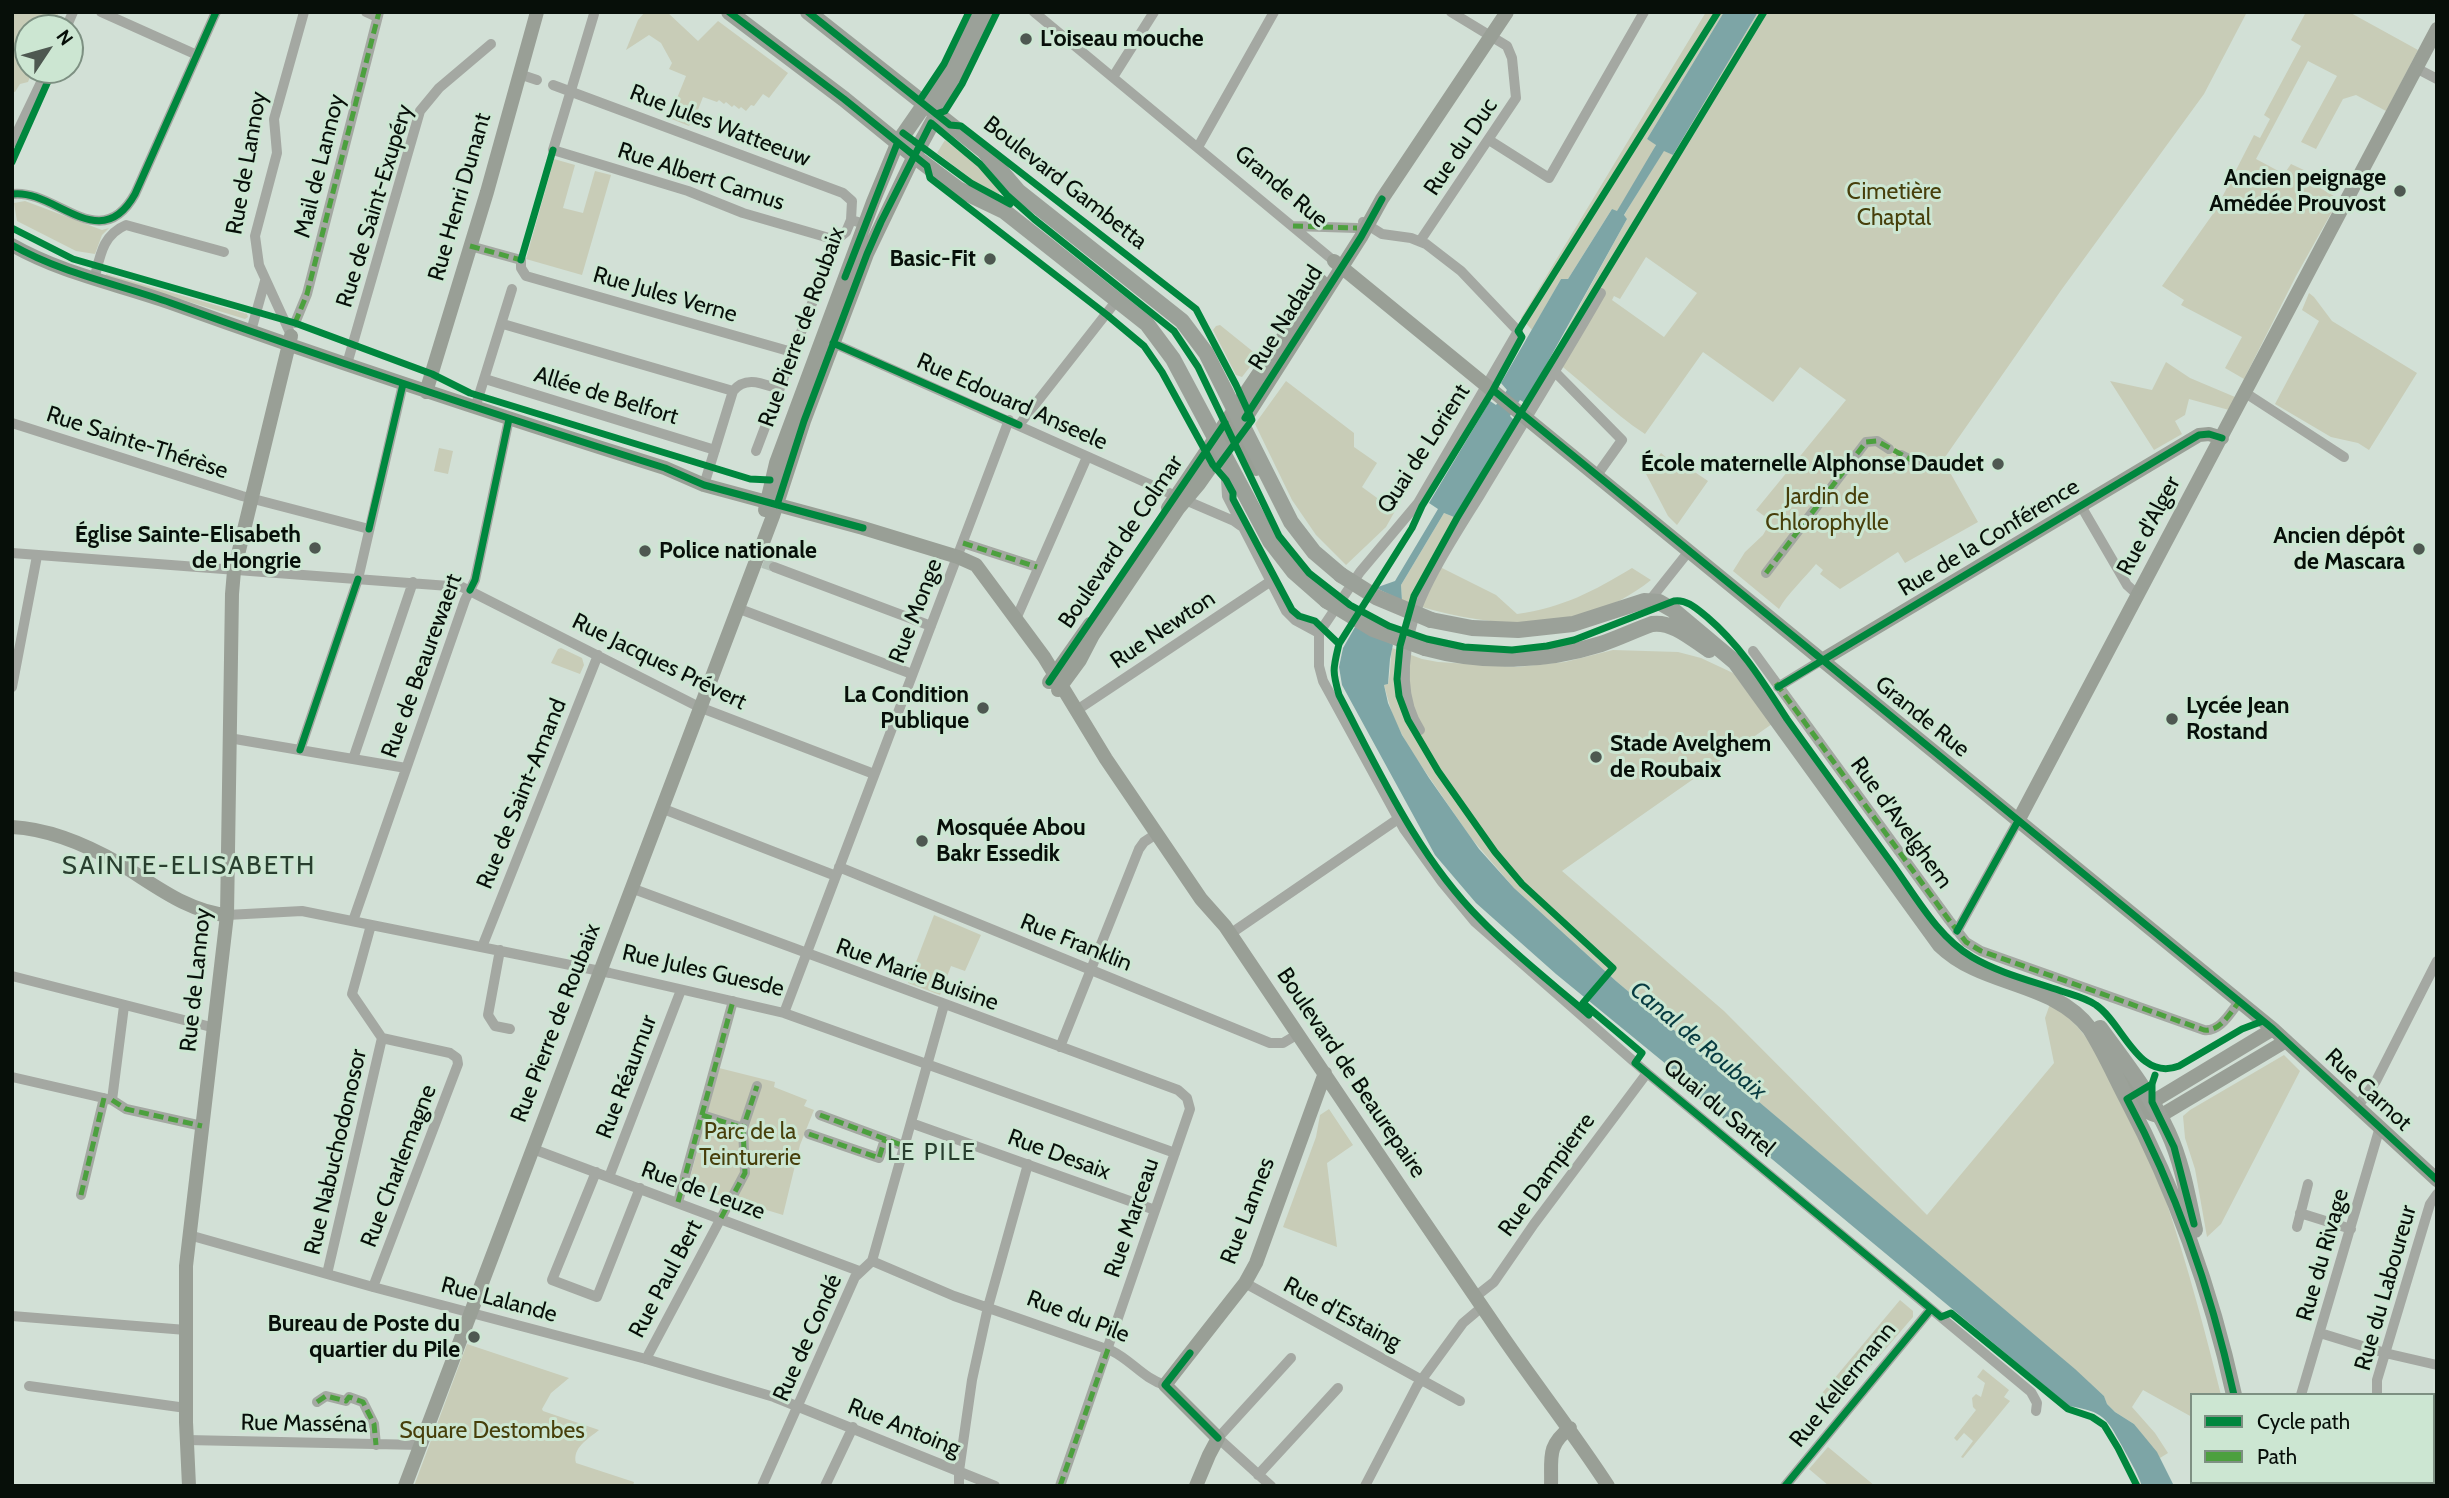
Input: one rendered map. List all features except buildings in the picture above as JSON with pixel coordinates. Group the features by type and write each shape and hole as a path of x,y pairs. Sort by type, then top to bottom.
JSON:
{"main road":[{"name":"Boulevard Gambetta","path":"729,12 844,99 897,144 958,189 1004,211 1147,324 1314,552 1341,575 1376,597 1431,620 1485,629 1542,629 1582,621 1650,600"},
{"name":"Boulevard Gambetta","path":"808,12 985,151 1018,191 1182,321 1206,353 1227,434 1275,549 1304,583 1327,601 1373,629 1425,648 1482,658 1535,658 1588,648 1656,623 1669,625 1728,662 1747,680"},
{"path":"914,156 930,109 976,12"},
{"path":"930,109 962,70 990,12"},
{"name":"Rue Nadaud","path":"1227,434 1362,225 1507,12"},
{"name":"Rue Henri Dunant","path":"431,392 537,13"},
{"name":"Rue d'Alger","path":"2018,821 2437,29"},
{"name":"Rue Pierre de Roubaix","path":"749,576 759,562 773,499 775,463 858,222 897,144 930,109"},
{"name":"Rue Pierre de Roubaix","path":"405,1486 749,576 773,499 873,238 914,156"},
{"path":"12,245 54,267 94,280 291,334 403,384 431,392"},
{"name":"Grande Rue","path":"1338,264 2304,1056"},
{"name":"Rue de Lannoy","path":"189,1486 186,1330 189,1235 227,915 234,571 291,334"},
{"path":"348,360 420,382 431,392"},
{"name":"Boulevard de Beaurepaire","path":"431,392 705,482 753,493 863,528 960,550 980,568 1016,619 1025,642 1208,910 1230,934 1523,1367 1543,1405 1608,1486"},
{"name":"Boulevard de Colmar","path":"1055,683 1084,654 1091,637 1180,498 1227,434"},
{"name":"Rue de la Conférence","path":"1822,660 2199,435 2208,434 2222,438"},
{"path":"1650,600 1664,604 1680,614 1727,654 1940,945 1971,968 2067,1001 2089,1015 2152,1110 2180,1163 2208,1293 2235,1393"},
{"name":"Boulevard de Beaurepaire","path":"1055,683 1077,710 1138,807"},
{"name":"Rue Jules Guesde","path":"12,827 54,834 108,858 197,908 227,915"},
{"path":"2042,994 2068,1006 2093,1027 2152,1110"},
{"path":"2068,1006 2090,1028 2142,1127 2171,1188 2208,1293"},
{"path":"2142,1127 2152,1110 2268,1026"},
{"path":"2152,1110 2286,1041"},
{"name":"Rue Carnot","path":"2304,1056 2437,1180"},
{"name":"Rue Lannes","path":"1166,1385 1245,1283 1259,1256 1325,1073"},
{"name":"Rue du Pile","path":"1166,1385 1219,1438"},
{"path":"1551,1486 1552,1449 1556,1439 1566,1431"},
{"name":"Boulevard de Beaurepaire","path":"1566,1431 1597,1486"},
{"path":"1196,1486 1219,1438"}],"street":[{"path":"100,12 197,55"},
{"path":"12,194 24,194 93,221 108,219 122,210 135,194 216,12"},
{"name":"Rue de Lannoy","path":"291,334 259,265 255,236 277,153 274,119 304,12"},
{"name":"Mail de Lannoy","path":"291,334 310,281 378,15 366,12"},
{"name":"Grande Rue","path":"1034,12 1338,264"},
{"path":"1113,77 1154,12"},
{"path":"1198,147 1274,12"},
{"path":"1451,12 1492,35"},
{"path":"1489,140 1549,178 1644,12"},
{"path":"571,91 594,14"},
{"name":"Rue du Duc","path":"1420,241 1516,98 1511,54 1507,46 1492,35"},
{"name":"Rue de Saint-Exupéry","path":"348,360 421,111 439,88 491,44"},
{"path":"2416,68 2437,79"},
{"path":"519,74 537,80"},
{"path":"12,143 40,84"},
{"name":"Rue Jules Watteeuw","path":"553,85 844,193 852,201 858,222"},
{"name":"Rue Albert Camus","path":"571,91 554,150 688,191 743,213 836,240"},
{"path":"756,451 836,240 858,222"},
{"path":"94,280 106,240 113,232 126,225 224,252"},
{"path":"1293,226 1362,225 1385,235 1420,241"},
{"name":"Quai de Lorient","path":"1319,633 1360,572 1418,503 1518,331 1461,271 1420,241"},
{"name":"Rue Jules Verne","path":"470,246 521,260 521,268 526,276 792,352"},
{"path":"253,322 265,281"},
{"path":"475,408 512,289"},
{"path":"1420,730 1412,717 1406,695 1405,657 1414,616 1422,597 1601,293"},
{"path":"1019,425 1117,300"},
{"path":"503,324 733,391"},
{"name":"Rue Edouard Anseele","path":"833,343 1180,498"},
{"path":"1556,373 1622,440 1597,475"},
{"name":"Allée de Belfort","path":"485,379 715,450"},
{"path":"705,482 733,391 740,384 751,381 779,389"},
{"path":"300,750 358,579 403,384"},
{"path":"2244,392 2344,457"},
{"name":"Rue de Beaurewaert","path":"352,921 465,600 475,580 509,419"},
{"name":"Rue Monge","path":"784,1013 1009,420"},
{"name":"Rue Sainte-Thérèse","path":"12,423 251,499 369,529"},
{"name":"Boulevard Gambetta","path":"1227,434 1226,493 1288,615 1319,633"},
{"path":"1766,573 1866,442 1877,441 1889,449"},
{"path":"1901,455 1924,467"},
{"path":"1016,619 1087,457"},
{"path":"1180,498 1243,527"},
{"path":"2081,506 2127,584 2138,595"},
{"path":"960,550 1037,567"},
{"path":"1650,600 1689,551"},
{"name":"Rue Jacques Prévert","path":"12,553 455,586 470,590 699,707 874,774"},
{"path":"12,687 37,556"},
{"path":"774,567 930,626"},
{"name":"Rue Newton","path":"1077,710 1271,581"},
{"path":"353,759 413,582"},
{"path":"737,608 912,674"},
{"name":"Quai du Sartel","path":"1319,633 1319,666 1323,681 1398,820 1434,872 1475,922 1647,1073 2034,1395 2036,1411"},
{"name":"Rue d'Avelghem","path":"1753,651 1969,944 1981,951 2204,1030 2211,1031 2218,1027 2239,1002"},
{"name":"Rue de Saint-Amand","path":"482,947 598,655"},
{"name":"Rue de la Conférence","path":"1778,687 1822,660"},
{"path":"229,738 406,768"},
{"name":"Rue Franklin","path":"661,808 837,872 1270,1042 1283,1042 1298,1034"},
{"path":"1230,934 1398,820"},
{"name":"Rue d'Alger","path":"1957,931 2018,821"},
{"path":"1060,1047 1139,849 1156,834"},
{"name":"Rue Marie Buisine","path":"631,888 1180,1091 1189,1100"},
{"name":"Rue Jules Guesde","path":"227,915 296,910 500,950 784,1013 1175,1153"},
{"name":"Rue Nabuchodonosor","path":"327,1274 382,1038 352,993 371,925"},
{"path":"500,950 489,1018 498,1027 510,1028"},
{"path":"2358,1106 2376,1081 2437,961"},
{"path":"12,976 215,1028"},
{"name":"Rue Réaumur","path":"609,1177 681,990"},
{"path":"678,1202 733,1001"},
{"name":"Rue de Condé","path":"763,1485 859,1272 872,1261 944,1005"},
{"path":"81,1195 108,1099 124,1006"},
{"name":"Rue Charlemagne","path":"373,1287 457,1068 457,1058 450,1053 382,1038"},
{"name":"Rue Dampierre","path":"1365,1486 1421,1379 1647,1073"},
{"path":"12,1077 108,1099 126,1109 202,1126"},
{"path":"702,1115 743,1128 757,1086"},
{"name":"Rue Marceau","path":"1060,1486 1190,1109 1189,1100"},
{"path":"820,1115 904,1146"},
{"name":"Rue Desaix","path":"911,1123 1155,1210"},
{"name":"Rue du Rivage","path":"2302,1393 2380,1127"},
{"name":"Rue Paul Bert","path":"646,1359 745,1173 743,1128"},
{"path":"810,1134 879,1158 885,1139"},
{"name":"Rue de Leuze","path":"533,1149 859,1272"},
{"path":"959,1486 972,1380 988,1307 1028,1164"},
{"path":"596,1172 552,1280 597,1297 640,1188"},
{"path":"2297,1227 2308,1184"},
{"name":"Rue du Laboureur","path":"2377,1393 2377,1380 2385,1353 2430,1204 2437,1194"},
{"path":"2300,1213 2351,1229"},
{"name":"Rue Lalande","path":"189,1235 646,1359 799,1405"},
{"name":"Rue du Pile","path":"872,1261 948,1293 1108,1349 1126,1358 1152,1380 1166,1385"},
{"name":"Rue d'Estaing","path":"1245,1283 1460,1401"},
{"name":"Rue Kellermann","path":"1785,1486 1931,1309"},
{"path":"12,1316 186,1330"},
{"path":"2320,1333 2385,1353 2437,1364"},
{"path":"1219,1438 1291,1358"},
{"path":"29,1385 186,1408"},
{"path":"1258,1475 1339,1388"},
{"path":"317,1402 326,1396 346,1401 349,1397 363,1402 374,1424 376,1445"},
{"name":"Rue Antoing","path":"799,1405 995,1486"},
{"path":"825,1486 853,1427"},
{"name":"Rue du Pile","path":"1219,1438 1270,1486"},
{"name":"Rue Masséna","path":"187,1440 421,1445"}],"green space":[{"path":"12,12 59,12 14,14 14,84 20,84 15,92 12,91"},
{"path":"645,12 667,12 698,41 718,21 788,73 769,98 763,94 754,106 751,105 746,111 726,102 724,104 719,100 717,102 703,97 689,126 669,118 686,76 669,69 672,63 661,43 649,35 626,50 638,20"},
{"path":"1706,12 1724,12 1647,139 1656,144 1653,152 1617,212 1612,209 1568,279 1561,279 1532,330 1521,318"},
{"name":"Cimetière Chaptal","path":"1758,12 2247,12 2204,94 2062,289 1943,460 1978,522 1905,563 1898,552 1840,589 1820,574 1823,570 1816,564 1779,609 1733,571 1745,552 1763,535 1771,521 1756,510 1846,400 1800,367 1773,402 1703,352 1645,434 1551,358 1627,219 1624,216 1627,210 1664,150 1673,155","holes":["1646,257 1697,293 1664,337 1612,300 1614,296 1620,299"]},
{"path":"2306,12 2349,12 2418,50 2386,111 2356,95 2343,99 2316,149 2301,142 2337,76 2308,61 2256,159 2284,174 2291,164 2306,171 2303,178 2339,199 2244,379 2225,368 2242,337 2181,305 2184,300 2162,286 2215,211 2254,135 2260,138 2270,119 2264,115 2301,46 2291,40"},
{"path":"945,140 982,169 999,194 974,181 937,153"},
{"path":"554,159 575,165 563,208 583,213 595,171 611,175 582,275 526,259"},
{"path":"25,201 102,230 109,228 102,235 95,254 76,251 17,221 14,203"},
{"path":"106,274 247,314 248,317 245,319 105,276"},
{"path":"2309,293 2332,321 2417,373 2369,450 2358,443 2331,437 2275,404 2319,321 2302,310"},
{"path":"1220,325 1256,354 1256,359 1242,377 1236,375 1213,330"},
{"path":"2166,362 2190,378 2235,397 2229,410 2189,399 2185,415 2175,421 2182,434 2154,450 2110,381 2152,390"},
{"path":"1286,381 1354,433 1354,447 1377,463 1362,487 1395,511 1386,527 1346,565 1316,535 1292,500 1255,424"},
{"path":"439,448 453,451 448,474 434,471"},
{"path":"1661,453 1668,459 1671,456 1708,481 1677,525 1668,516 1646,474"},
{"path":"1444,513 1454,517 1456,521 1434,564 1496,595 1517,614 1549,608 1577,597 1632,568 1651,580 1622,599 1593,612 1562,620 1530,623 1466,617 1402,601 1401,585"},
{"path":"561,648 582,658 584,665 580,674 551,663"},
{"path":"1392,648 1438,662 1517,667 1565,662 1613,650 1678,652 1701,658 1733,673 1772,724 1562,871 1724,1011 1927,1215 2054,1063 2045,1018 2050,1004 2074,1023 2098,1057 2162,1190 2189,1275 2220,1393 2190,1393 2190,1416 2143,1390 2132,1407 2168,1453 2160,1458 2134,1424 2115,1412 2104,1396 2074,1369 1616,981 1514,888 1471,838 1409,748 1393,717 1384,685 1388,684"},
{"path":"934,915 981,935 965,971 951,966 940,995 908,983"},
{"path":"2284,1055 2300,1071 2221,1224 2207,1237 2195,1169 2185,1138 2183,1116"},
{"name":"Parc de la Teinturerie","path":"719,1068 775,1082 774,1087 807,1100 804,1106 814,1110 800,1145 783,1215 688,1186"},
{"path":"1329,1109 1353,1145 1327,1163 1337,1247 1283,1227 1316,1137 1320,1115"},
{"path":"1900,1300 1913,1311 1913,1317 1833,1410 1818,1398"},
{"name":"Square Destombes","path":"467,1344 569,1378 551,1393 543,1411 599,1430 579,1448 576,1463 634,1482 633,1486 414,1486"},
{"path":"1983,1369 2009,1390 2004,1397 2010,1401 1963,1458 1961,1457 1973,1441 1964,1433 1957,1441 1954,1438 1976,1410 1972,1398 1976,1394 1981,1397 1985,1383 1977,1377"},
{"path":"1828,1447 1875,1486 1829,1486 1809,1469"}],"water":[{"path":"1724,12 1758,12 1673,155 1664,151 1624,215 1627,219 1525,403 1520,400 1510,416 1515,421 1454,517 1444,513 1401,585 1402,601 1390,659 1388,684 1384,685 1388,703 1402,735 1429,778 1479,849 1514,888 1616,981 2075,1369 2104,1396 2115,1412 2134,1424 2157,1452 2174,1486 2142,1486 2117,1436 2103,1417 2069,1406 1672,1076 1672,1069 1556,974 1476,903 1435,855 1342,685 1339,667 1343,648 1378,587 1395,581 1438,509 1429,503 1490,401 1496,405 1507,390 1501,383 1561,279 1568,279 1612,209 1617,211 1656,145 1647,139"}],"pier":[{"path":"1374,587 1405,602 1396,646 1351,625"}],"tunnel":[{"path":"763,563 774,567"}],"marked path":[{"path":"295,323 307,294 379,12"},
{"path":"1293,226 1357,228"},
{"path":"470,246 521,260 523,254"},
{"path":"1766,573 1866,442 1877,441 1924,467"},
{"path":"963,543 1037,567"},
{"path":"1776,683 1966,942 1981,951 2204,1030 2220,1025 2239,1002"},
{"path":"678,1202 733,1001"},
{"path":"721,1218 745,1173 743,1128 757,1086"},
{"path":"81,1195 104,1098"},
{"path":"112,1100 126,1109 202,1126"},
{"path":"702,1115 743,1128"},
{"path":"820,1115 904,1146"},
{"path":"809,1134 879,1158 885,1139"},
{"path":"1060,1486 1108,1349"},
{"path":"317,1402 326,1396 346,1401 349,1397 363,1402 374,1424 376,1445"}],"cycle path":[{"path":"12,194 44,200 92,220 107,220 121,212 135,194 216,12"},
{"path":"729,12 844,99 927,166 930,178 1144,346 1162,372 1213,465 1226,480 1233,499 1292,610 1299,616 1315,621 1339,644"},
{"path":"808,12 950,125 961,126 1196,309 1252,420 1216,469"},
{"path":"920,100 944,64 969,12"},
{"path":"936,114 945,111 962,84 997,12"},
{"path":"1589,1015 1494,933 1438,869 1385,784 1339,695 1334,674 1335,665 1339,644 1412,528 1422,506 1493,390 1522,337 1518,331 1718,12"},
{"path":"1764,12 1457,518 1414,596 1400,646 1397,679 1399,696 1408,720 1438,771 1495,852 1522,884 1613,968 1583,1003 1642,1053 1635,1063 1941,1317 1951,1313 2068,1409 2092,1417 2104,1425 2137,1486"},
{"path":"12,162 47,84"},
{"path":"777,505 804,421 867,254 931,123 980,164 1007,195 1034,219 1174,331 1198,367 1279,536 1309,573 1350,605 1389,626 1427,639 1464,647 1512,650 1574,640 1674,601 1688,603 1719,628 1741,652 1928,916 1960,949 1993,968 2096,1005 2106,1013 2142,1058 2153,1066 2165,1069 2179,1066 2242,1029 2263,1021"},
{"path":"903,133 971,183 1010,204"},
{"path":"845,277 897,144"},
{"path":"521,260 553,150"},
{"path":"1245,418 1361,237 1382,199"},
{"path":"12,228 73,259 295,323 432,374 470,393 750,479 770,480"},
{"path":"12,245 71,271 417,388 665,468 704,485 863,528"},
{"path":"833,343 1019,425"},
{"path":"369,529 403,384"},
{"path":"1493,390 2273,1029 2437,1180"},
{"path":"470,590 475,580 509,419"},
{"path":"1049,682 1225,423"},
{"path":"1778,687 2199,435 2209,434 2222,438"},
{"path":"300,750 358,579"},
{"path":"1957,931 2018,821"},
{"path":"2155,1075 2152,1102 2174,1147 2194,1224"},
{"path":"2152,1084 2127,1099 2162,1170 2191,1243 2215,1318 2234,1393"},
{"path":"1785,1486 1931,1309"},
{"path":"1190,1353 1165,1385 1218,1438"}],"place":[{"name":"L'oiseau mouche","path":"1026,39"},
{"name":"Ancien peignage Amédée Prouvost","path":"2400,191"},
{"name":"Basic-Fit","path":"990,259"},
{"name":"École maternelle Alphonse Daudet","path":"1998,464"},
{"name":"Église Sainte-Elisabeth de Hongrie","path":"315,548"},
{"name":"Ancien dépôt de Mascara","path":"2419,549"},
{"name":"Police nationale","path":"645,551"},
{"name":"La Condition Publique","path":"983,708"},
{"name":"Lycée Jean Rostand","path":"2172,719"},
{"name":"Stade Avelghem de Roubaix","path":"1596,757"},
{"name":"Mosquée Abou Bakr Essedik","path":"922,841"},
{"name":"Bureau de Poste du quartier du Pile","path":"474,1337"}],"district":[{"name":"SAINTE-ELISABETH","path":"189,866"},
{"name":"LE PILE","path":"932,1153"}],"park label":[{"name":"Jardin de Chlorophylle","path":"1827,510"}],"water label":[{"name":"Canal de Roubaix","path":"1698,1041"}]}
